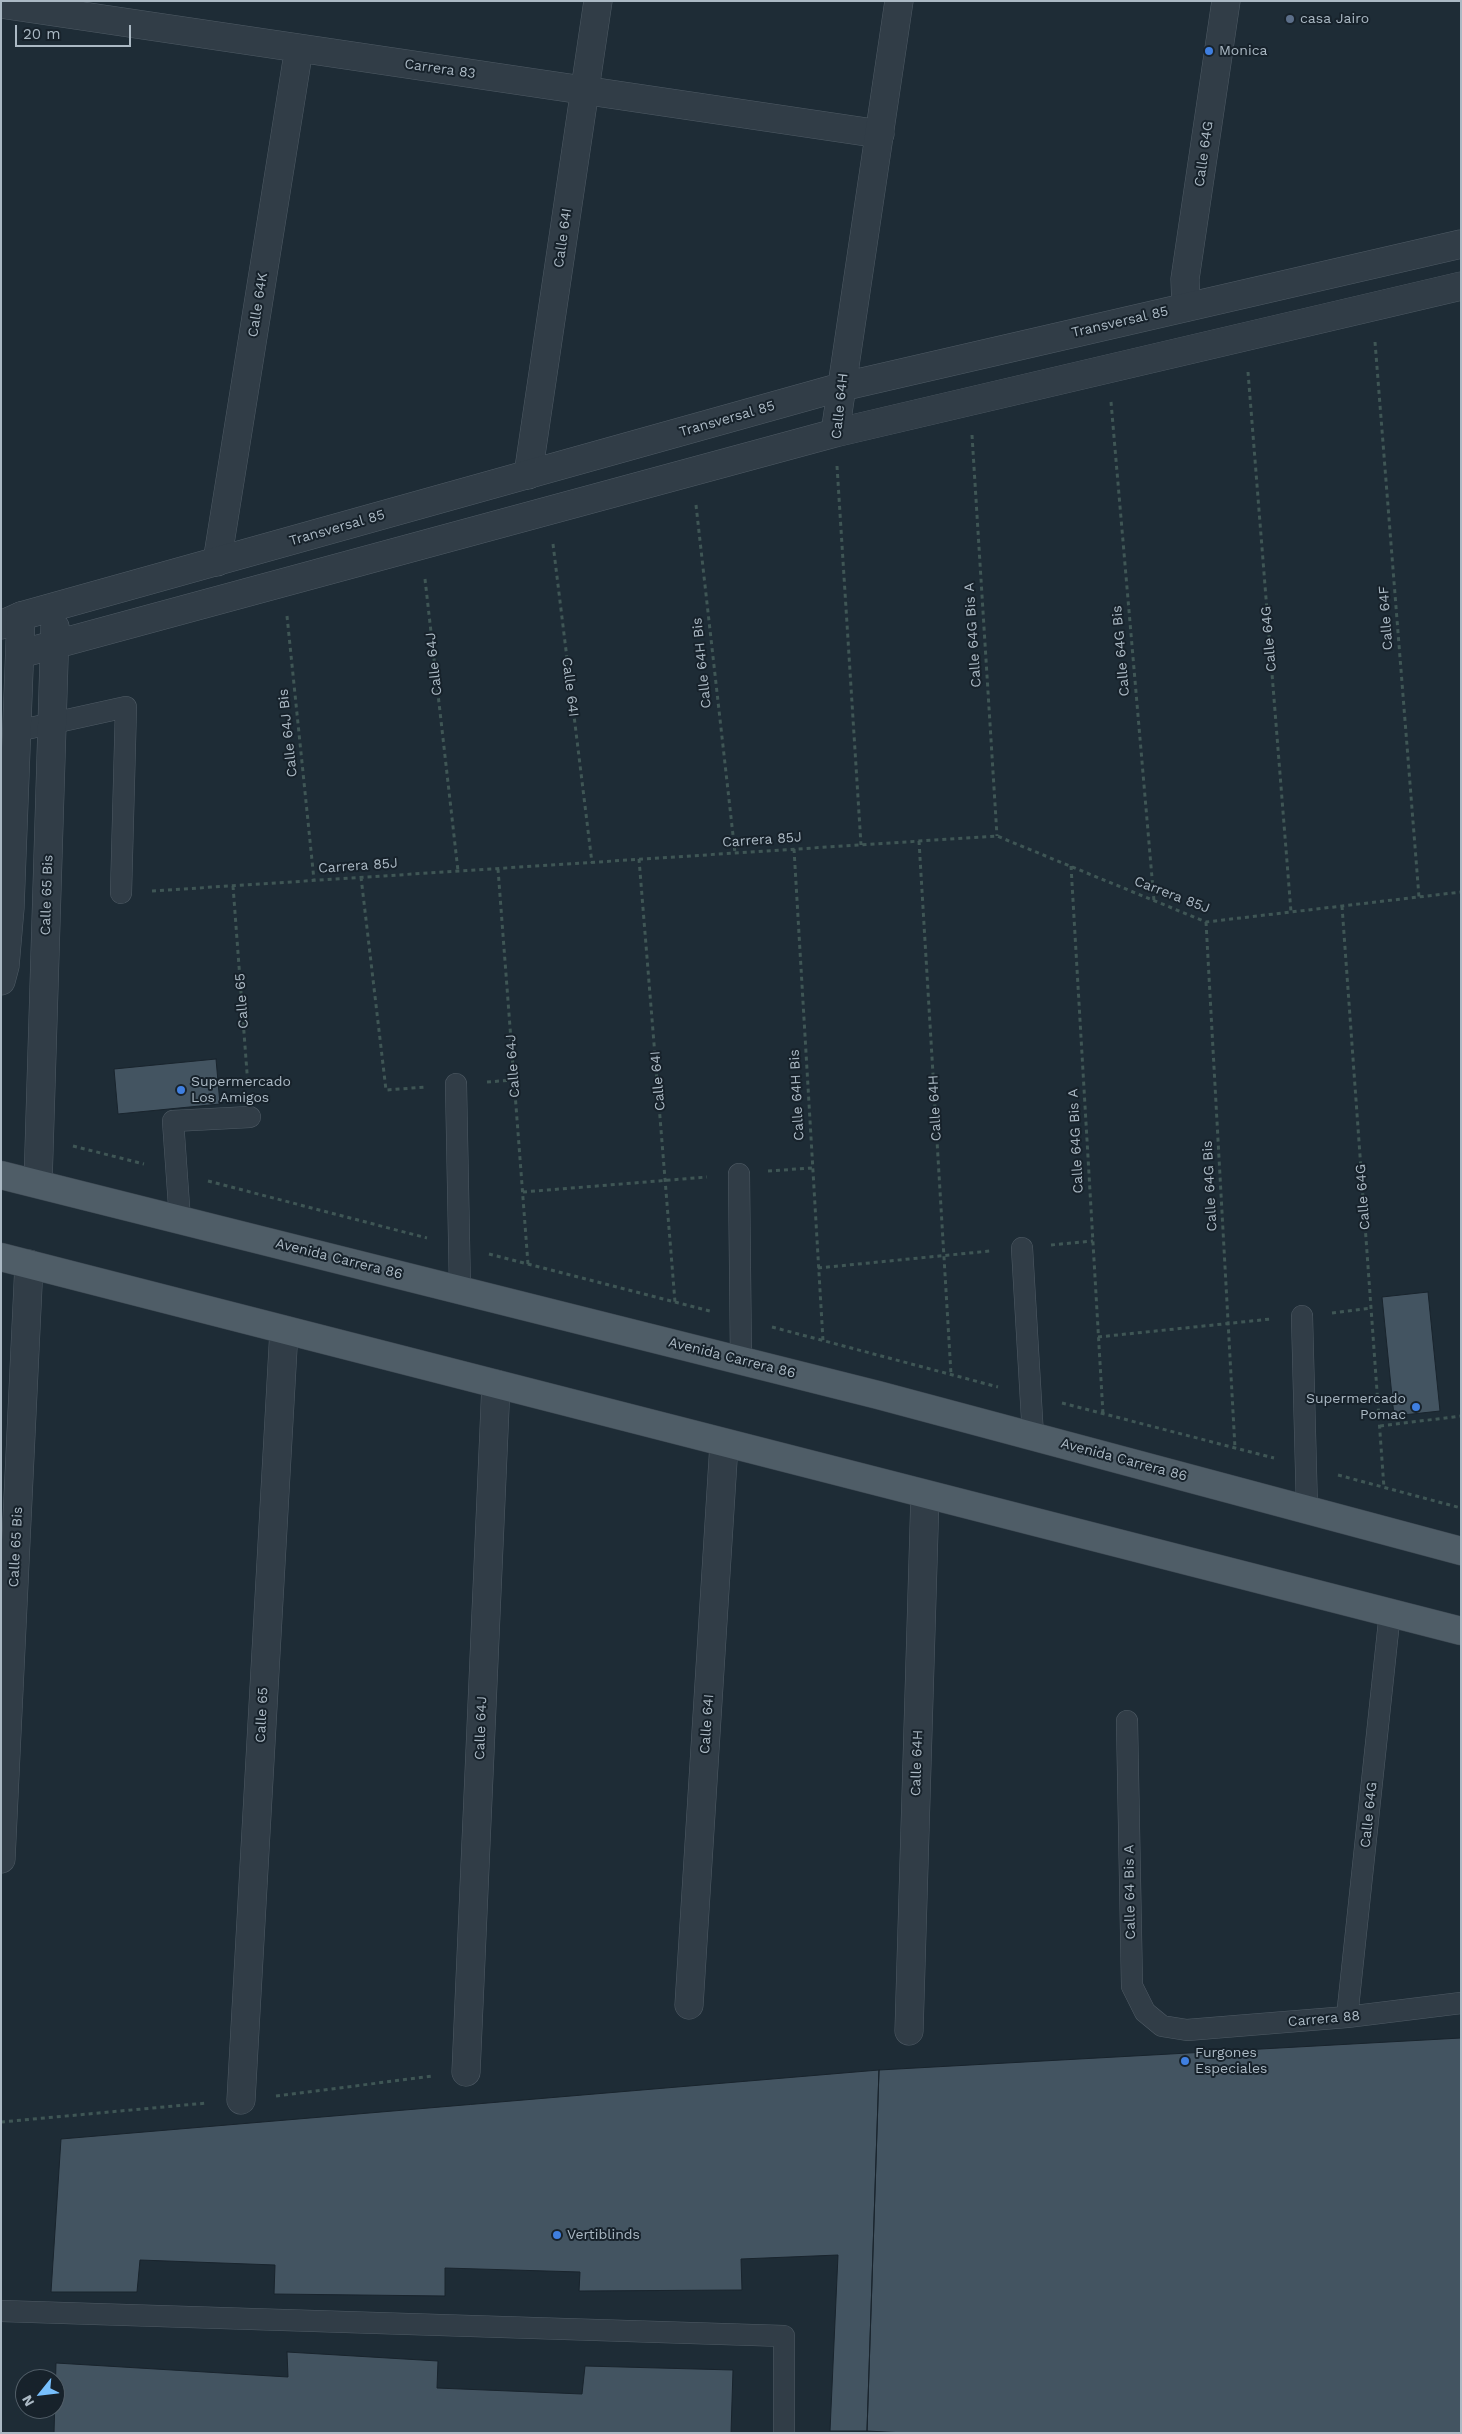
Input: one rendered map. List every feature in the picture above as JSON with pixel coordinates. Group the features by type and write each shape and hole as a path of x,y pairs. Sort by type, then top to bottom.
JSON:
{"main road":[{"name":"Avenida Carrera 86","path":"1,1175 1033,1436 1461,1551"},
{"path":"1,1257 724,1444 1461,1631"}],"street":[{"name":"Calle 64I","path":"528,475 598,1"},
{"name":"Calle 64H","path":"835,433 899,1"},
{"name":"Calle 64G","path":"1186,307 1185,279 1226,1"},
{"name":"Carrera 83","path":"1,4 880,134"},
{"name":"Calle 64K","path":"217,562 299,48"},
{"name":"Transversal 85","path":"11,621 56,606 841,387 1461,244"},
{"path":"10,656 55,646 835,433 1461,286"},
{"name":"Calle 65 Bis","path":"38,1183 56,606"},
{"path":"1,981 5,966 10,908 17,731 10,656 11,621"},
{"name":"Calle 65 Bis","path":"1,1859 29,1264"},
{"name":"Calle 65","path":"240,2100 284,1330"},
{"name":"Calle 64J","path":"466,2072 496,1384"},
{"name":"Calle 64I","path":"689,2005 724,1444"},
{"name":"Calle 64H","path":"909,2032 925,1495"}],"lane":[{"path":"17,731 126,707 121,893"},
{"path":"456,1084 460,1290"},
{"path":"180,1220 173,1121 250,1117"},
{"path":"739,1174 741,1361"},
{"path":"1022,1248 1033,1436"},
{"path":"1302,1316 1307,1509"},
{"name":"Calle 64G","path":"1346,2018 1390,1612"},
{"name":"Calle 64 Bis A","path":"1127,1721 1132,1986 1145,2012 1162,2026 1187,2030"},
{"name":"Carrera 88","path":"1187,2030 1346,2018 1461,2003"},
{"path":"1,2311 784,2336 784,2433"}],"path":[{"name":"Calle 64F","path":"1375,338 1418,897"},
{"name":"Calle 64G","path":"1247,367 1291,912"},
{"name":"Calle 64G Bis","path":"1111,399 1154,901"},
{"name":"Calle 64G Bis A","path":"972,432 997,836"},
{"name":"Calle 64H","path":"835,433 861,845"},
{"name":"Calle 64H Bis","path":"693,472 735,853"},
{"name":"Calle 64I","path":"548,512 592,863"},
{"name":"Calle 64J","path":"420,546 458,871"},
{"name":"Calle 64J Bis","path":"284,583 314,880"},
{"name":"Carrera 85J","path":"121,893 997,836 1206,922 1461,892"},
{"name":"Calle 64H","path":"919,841 951,1374"},
{"name":"Calle 64H Bis","path":"794,849 823,1340"},
{"name":"Calle 64I","path":"639,859 675,1302"},
{"name":"Calle 64G Bis A","path":"1071,866 1103,1414"},
{"name":"Calle 64J","path":"498,868 528,1264"},
{"path":"361,877 386,1090"},
{"name":"Calle 65","path":"234,886 250,1117"},
{"name":"Calle 64G","path":"1342,906 1384,1488"},
{"name":"Calle 64G Bis","path":"1206,922 1236,1448"},
{"path":"128,1160 1461,1508"},
{"path":"523,1192 812,1168"},
{"path":"818,1268 1093,1241"},
{"path":"1098,1337 1371,1308"},
{"path":"1380,1426 1461,1416"}],"building":[{"path":"216,1059 220,1104 118,1114 114,1069"},
{"path":"1428,1292 1440,1411 1394,1416 1382,1297"},
{"path":"1461,2038 1461,2433 905,2433 867,2431 879,2070"},
{"path":"879,2070 867,2431 830,2431 838,2255 741,2259 742,2290 579,2291 580,2272 445,2268 445,2296 274,2294 275,2265 140,2260 137,2292 51,2292 61,2139"},
{"path":"287,2352 438,2361 437,2388 582,2394 585,2366 733,2370 731,2433 54,2433 54,2419 65,2419 65,2369 56,2369 56,2363 288,2377"}],"place":[{"name":"casa Jairo","path":"1290,19"},
{"name":"Monica","path":"1209,51"},
{"name":"Supermercado Los Amigos","path":"181,1090"},
{"name":"Supermercado Pomac","path":"1416,1407"},
{"name":"Furgones Especiales","path":"1185,2061"},
{"name":"Vertiblinds","path":"557,2235"}]}
